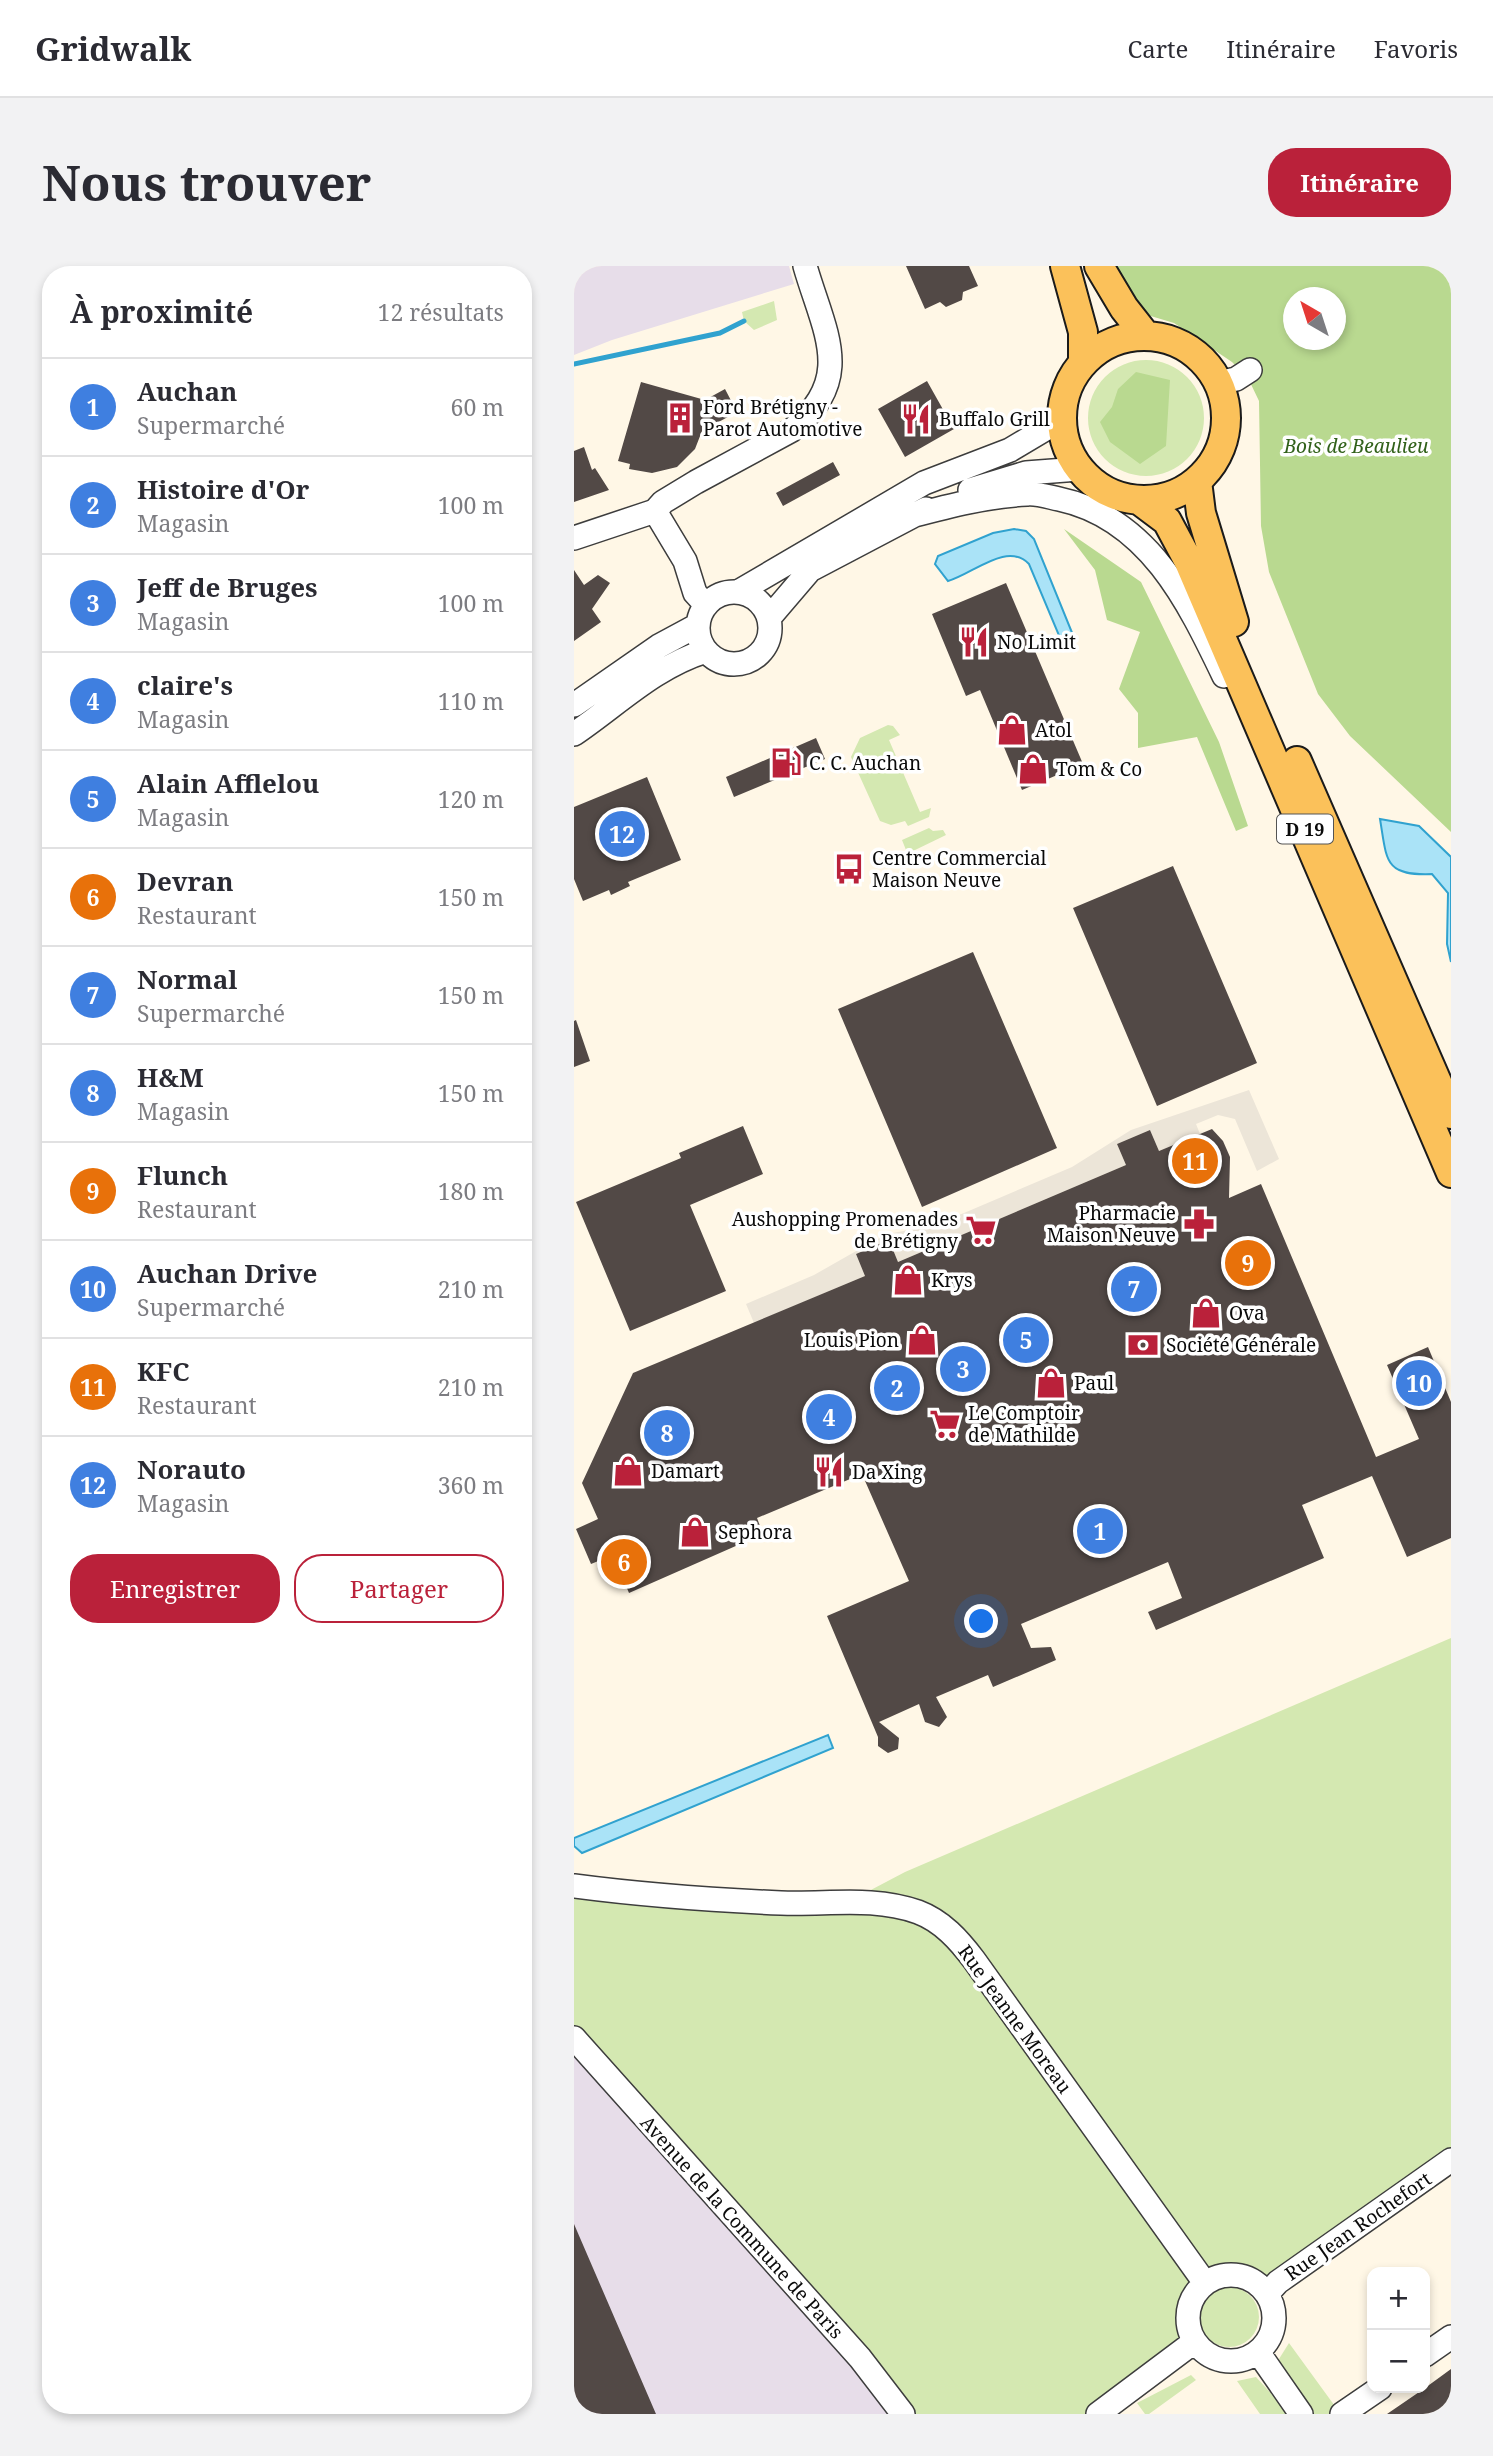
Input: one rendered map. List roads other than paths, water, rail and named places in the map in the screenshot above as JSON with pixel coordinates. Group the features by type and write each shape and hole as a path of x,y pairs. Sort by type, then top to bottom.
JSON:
{"main road":[{"path":"1065,266 1083,332 1083,363"},
{"path":"1099,266 1124,308 1146,336"},
{"path":"1146,336 1181,345 1209,368 1225,403 1226,425 1221,446 1211,465 1197,481 1160,499 1139,500 1116,495 1096,485 1079,469 1067,446 1062,419 1067,389 1083,363 1112,343 1146,336"},
{"name":"D 19","path":"1197,481 1201,513 1230,613 1368,920 1451,1114"},
{"name":"D 19","path":"1139,500 1167,521 1189,562 1451,1173"}],"street":[{"path":"574,538 655,511 685,488 792,430 818,405 831,372 824,327 805,266"},
{"path":"1218,383 1236,379 1250,370"},
{"path":"574,705 702,615 712,598 734,592 924,483 1010,450 1062,419"},
{"path":"655,511 685,561 702,615 701,643 706,651 722,663 733,664 753,659 767,643 769,618 810,570 960,493 1026,473 1079,469"},
{"path":"911,516 970,501 1030,493 1085,505 1126,529 1156,559 1176,585 1206,639 1362,963"},
{"path":"685,561 734,592 758,600 769,618"},
{"path":"574,734 651,677 677,662 706,651"},
{"name":"Rue Jeanne Moreau","path":"574,1886 783,1903 826,1901 890,1904 920,1913 941,1925 974,1960 1205,2283"},
{"name":"Avenue de la Commune de Paris","path":"575,2039 860,2358 903,2414"},
{"name":"Rue Jean Rochefort","path":"1267,2294 1278,2282 1451,2160"},
{"path":"1231,2274 1258,2283 1267,2294 1273,2306 1272,2331 1258,2352 1245,2359 1217,2359 1194,2342 1189,2330 1189,2304 1205,2283 1231,2274"},
{"path":"1430,2352 1451,2337"},
{"path":"1098,2414 1194,2342"},
{"path":"1258,2352 1301,2414"},
{"path":"1342,2414 1373,2393"}],"water":[{"path":"1014,529 1026,531 1034,539 1075,640 1063,645 1029,564 1020,558 1000,557 948,581 935,564 938,556 993,533"},
{"path":"1380,819 1419,826 1451,857 1451,962 1447,944 1448,893 1432,874 1416,874 1396,869 1384,846"},
{"path":"828,1735 833,1748 582,1853 574,1846 574,1838"}],"waterway":[{"path":"574,364 720,333 744,321"}],"place":[{"name":"Ford Brétigny - Parot Automotive","path":"680,418"},
{"name":"Buffalo Grill","path":"916,419"},
{"name":"No Limit","path":"974,642"},
{"name":"Atol","path":"1012,730"},
{"name":"C. C. Auchan","path":"786,763"},
{"name":"Tom & Co","path":"1033,769"},
{"name":"Norauto","path":"622,834"},
{"name":"Centre Commercial Maison Neuve","path":"849,869"},
{"name":"KFC","path":"1195,1161"},
{"name":"Pharmacie Maison Neuve","path":"1199,1224"},
{"name":"Aushopping Promenades de Brétigny","path":"981,1230"},
{"name":"Flunch","path":"1248,1263"},
{"name":"Krys","path":"908,1280"},
{"name":"Normal","path":"1134,1289"},
{"name":"Ova","path":"1206,1313"},
{"name":"Louis Pion","path":"922,1340"},
{"name":"Alain Afflelou","path":"1026,1340"},
{"name":"Société Générale","path":"1143,1345"},
{"name":"Jeff de Bruges","path":"963,1369"},
{"name":"Paul","path":"1051,1383"},
{"name":"Auchan Drive","path":"1419,1383"},
{"name":"Histoire d'Or","path":"897,1388"},
{"name":"claire's","path":"829,1417"},
{"name":"Le Comptoir de Mathilde","path":"945,1424"},
{"name":"H&M","path":"667,1433"},
{"name":"Damart","path":"628,1471"},
{"name":"Da Xing","path":"829,1472"},
{"name":"Auchan","path":"1100,1531"},
{"name":"Sephora","path":"695,1532"},
{"name":"Devran","path":"624,1562"}],"park label":[{"name":"Bois de Beaulieu","path":"1356,446"}]}
